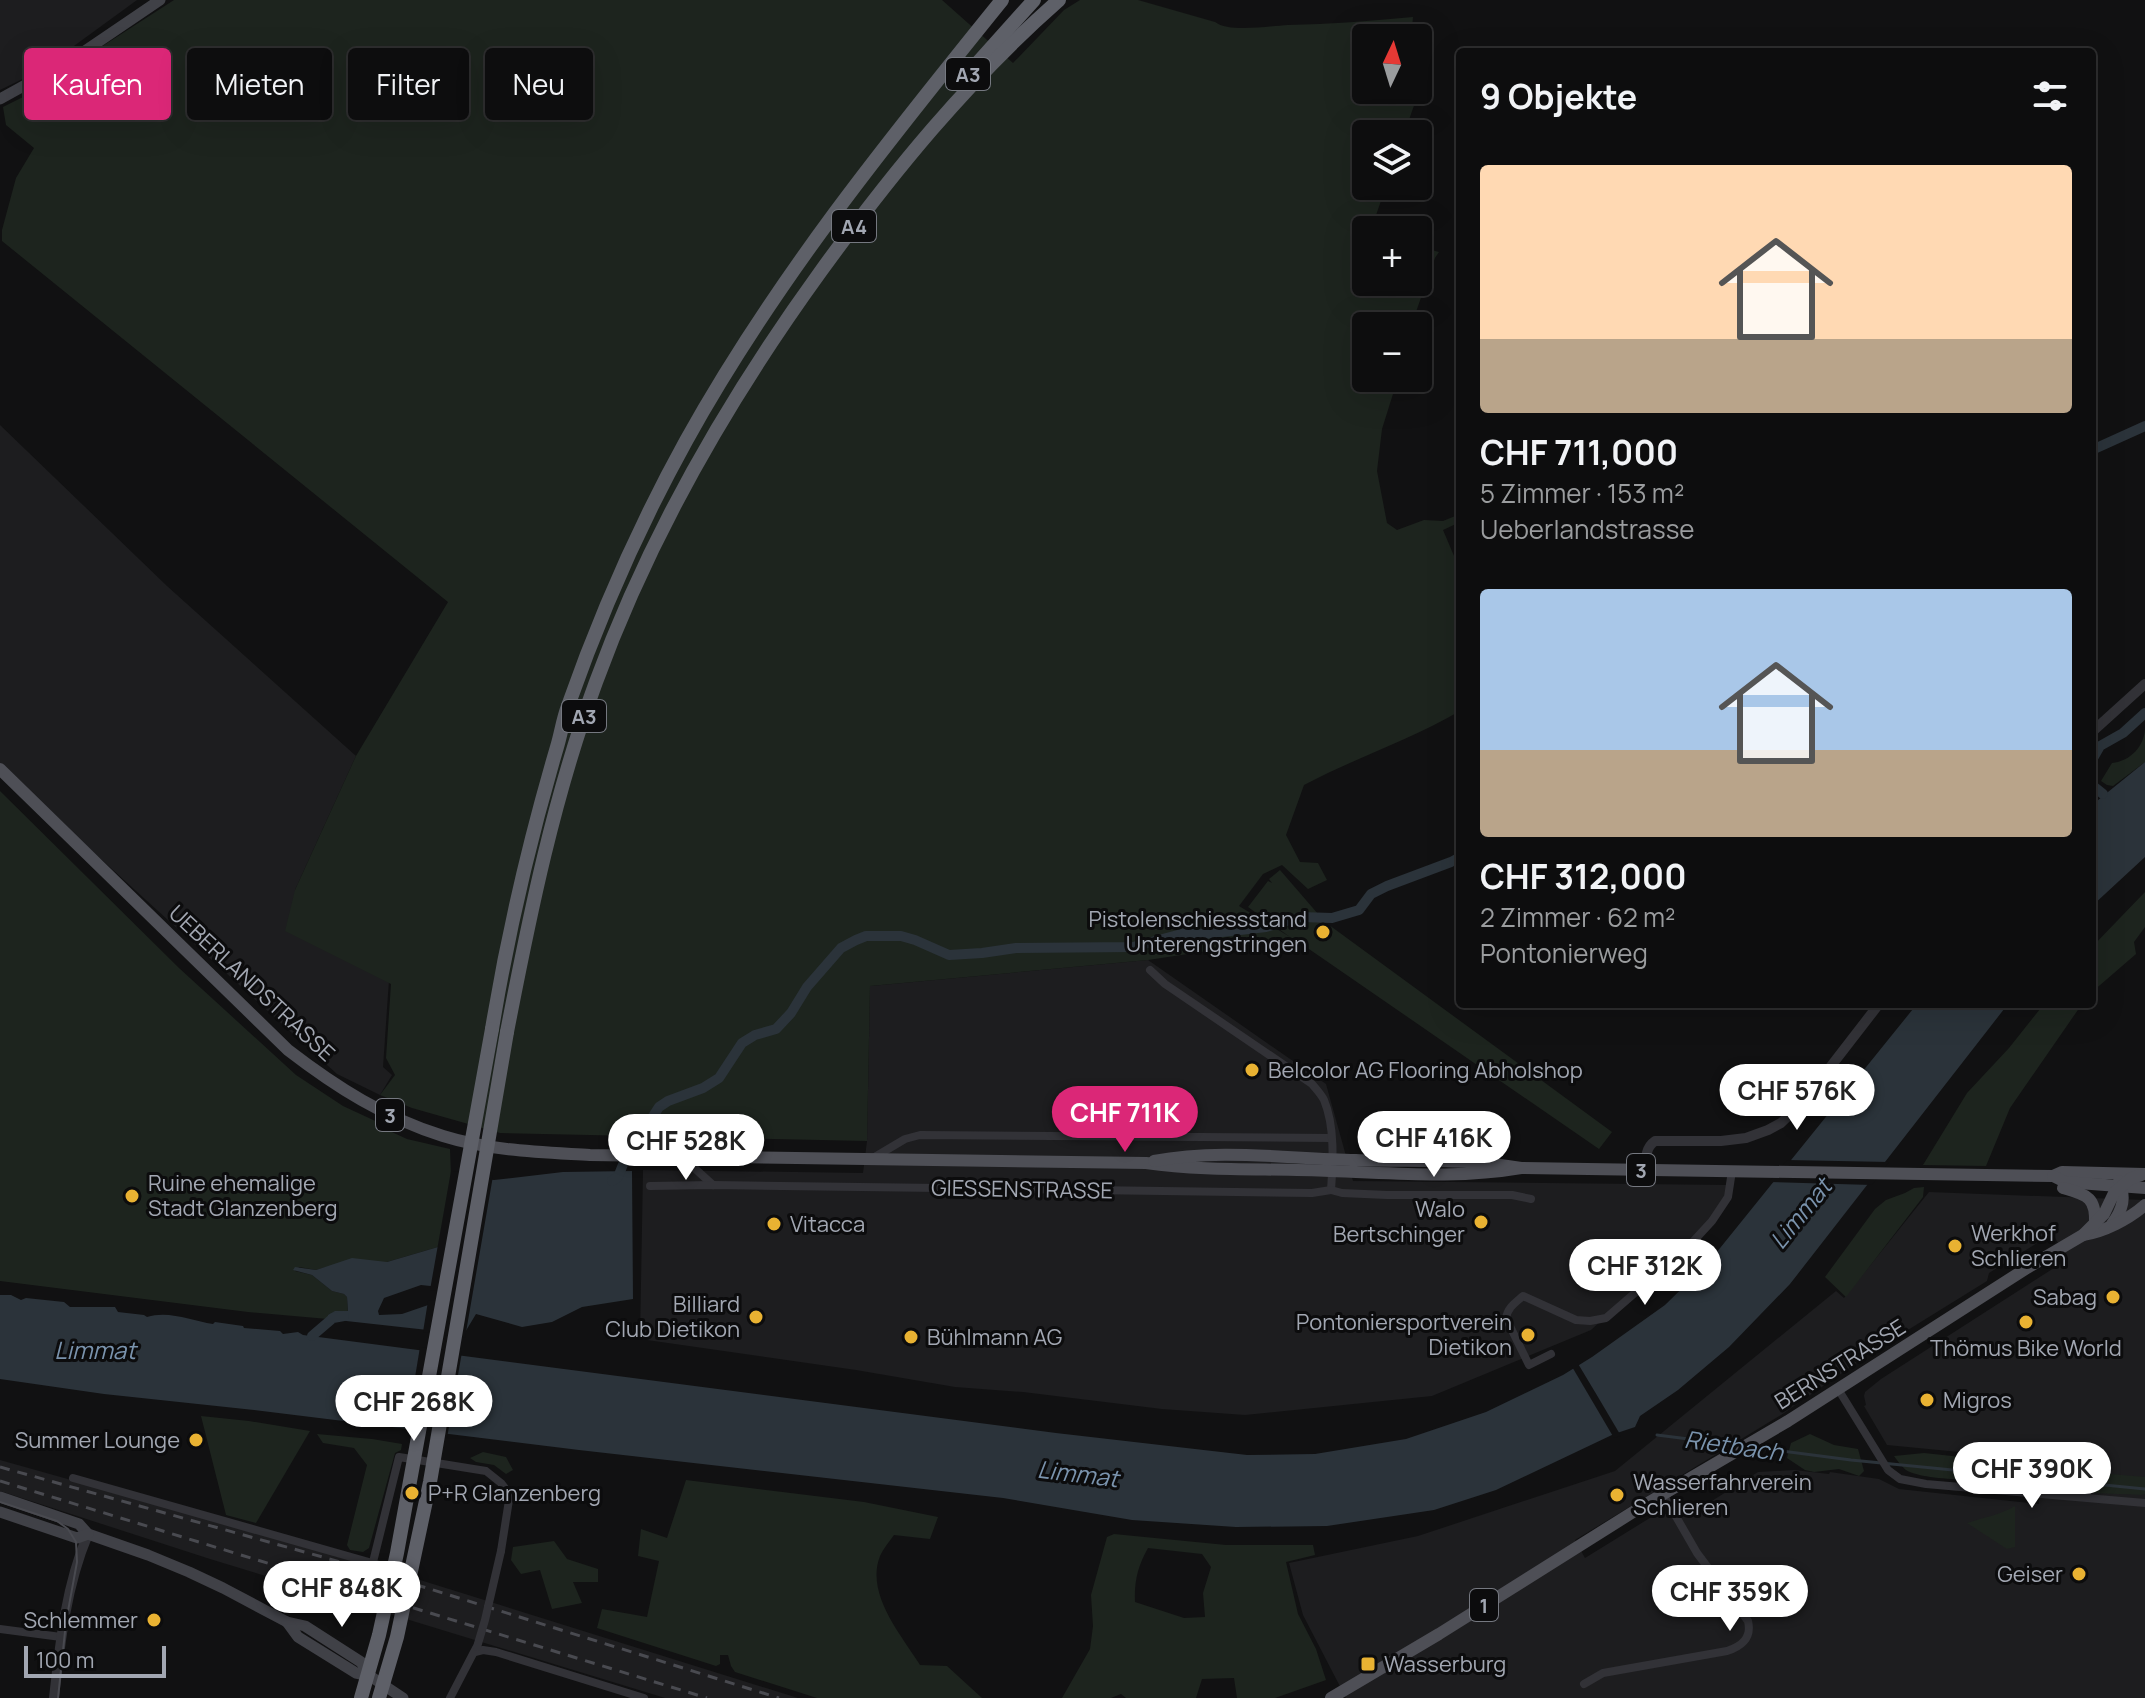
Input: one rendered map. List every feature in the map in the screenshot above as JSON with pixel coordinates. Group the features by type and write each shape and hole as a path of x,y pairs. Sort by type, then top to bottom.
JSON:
{"highway":[{"path":"878,156 884,138 992,0"},
{"path":"878,156 1002,0"},
{"name":"A3","path":"379,1698 397,1637 430,1482 507,1032 538,878 564,779 614,635 649,555 720,421 726,401 760,347 837,236 918,133 1034,0"},
{"name":"A4","path":"720,421 801,298 889,180 974,81 1059,0"},
{"name":"A3","path":"361,1698 397,1553 520,879 566,710 607,603 686,441 728,369 795,268 878,156"}],"main road":[{"path":"0,99 76,57 160,0"},
{"name":"UEBERLANDSTRASSE","path":"0,769 273,1036 321,1076 401,1120 456,1139 527,1152 1146,1163 1187,1169 1476,1161 1521,1168 2053,1176 2062,1172 2111,1173"},
{"path":"2111,1173 2118,1178 2124,1200 2112,1224"},
{"name":"BERNSTRASSE","path":"2111,1173 2144,1174"},
{"name":"BERNSTRASSE","path":"1331,1698 1758,1439 2083,1235 2104,1214 2114,1193 2130,1179 2144,1174"},
{"path":"2053,1176 2064,1188 2082,1193 2092,1201 2095,1223"},
{"name":"UEBERLANDSTRASSE","path":"2053,1176 2065,1182 2122,1187"},
{"path":"2122,1187 2145,1188"},
{"name":"BERNSTRASSE","path":"2083,1235 2097,1233 2145,1205"},
{"path":"0,1497 79,1524 88,1534 203,1578 287,1622 298,1637 356,1673 370,1676 403,1698"},
{"path":"0,1512 77,1538 88,1534"}],"street":[{"path":"2096,728 2145,684"},
{"path":"1150,970 1165,984 1312,1084 1323,1098 1331,1138 1331,1190"},
{"path":"1646,1170 1647,1150 1655,1141 1746,1138 1781,1123 1804,1101 1876,1008"},
{"path":"872,1159 905,1139 920,1135 1331,1138"},
{"path":"676,1157 691,1165 713,1185"},
{"path":"1551,1354 1529,1365 1506,1318 1513,1304 1523,1296 1576,1320 1606,1318 1689,1246 1712,1221 1730,1191 1732,1171"},
{"name":"GIESSENSTRASSE","path":"650,1186 1312,1193 1331,1190 1387,1195 1512,1195 1531,1199"},
{"path":"1838,1389 1888,1470 1900,1479 1926,1484 2145,1503"},
{"path":"373,1562 399,1457 486,1471 507,1491 509,1500 501,1551 485,1620 476,1649 450,1698"},
{"path":"73,1478 416,1576"},
{"path":"1584,1684 1603,1673 1727,1651 1746,1640 1748,1621 1697,1553 1663,1494"},
{"path":"54,1698 61,1637 78,1559 88,1534"},
{"path":"0,1629 61,1637"},
{"path":"476,1649 496,1652 644,1698"}],"shaded area":[{"path":"0,0 137,0 71,48 24,48 24,78 0,90"},
{"path":"174,0 942,0 1013,63 1064,10 1080,0 1138,0 1239,28 1413,17 1412,24 1352,24 1352,104 1415,104 1409,120 1352,120 1352,200 1381,200 1376,216 1352,216 1352,296 1422,296 1416,312 1352,312 1352,392 1394,392 1382,429 1377,471 1387,523 1397,530 1424,520 1443,521 1456,516 1456,524 1443,530 1456,561 1456,713 1304,785 1286,835 1300,862 1318,863 1327,880 1308,889 1282,865 1263,874 1239,906 1290,937 1248,907 1268,881 1272,883 1269,879 1280,870 1325,922 1612,1132 1599,1149 1293,938 1148,960 870,986 867,1141 500,1133 412,1108 380,1095 395,1075 386,1058 391,984 285,931 295,890 356,756 448,602 2,241 16,178 34,148 6,125 3,107 24,96 24,120 171,120 171,48 100,48"},
{"path":"1432,250 1439,252 1432,266"},
{"path":"0,425 167,586 356,756 295,890 389,980 383,1067 392,1075 380,1095 337,1074 0,767"},
{"path":"2145,729 2145,762 2113,786 2101,781 2112,763 2135,752"},
{"path":"0,791 179,968 296,1075 343,1106 384,1125 383,1128 407,1139 450,1149 451,1175 438,1247 387,1262 316,1270 299,1267 295,1271 312,1275 332,1291 347,1297 348,1312 328,1315 328,1319 0,1281"},
{"path":"2145,892 2145,927 2134,942 2136,954 2096,989 2096,943"},
{"path":"1148,960 1326,1084 1353,1181 1728,1185 1724,1201 1713,1219 1591,1330 1432,1396 1245,1415 955,1387 640,1339 643,1170 863,1173 867,1141 870,986"},
{"path":"2041,1008 2079,1008 2010,1108 1986,1166 1923,1165 1967,1093"},
{"path":"1924,1187 1923,1197 1846,1297 1825,1277 1875,1209 1886,1200"},
{"path":"1929,1192 2145,1200 2145,1698 1346,1698 1303,1615 1289,1563 1418,1536 1615,1471 1836,1291 1844,1298","holes":["2045,1238 2055,1238 2068,1259 1881,1379 1864,1396 1864,1406 1887,1445 2042,1460 2039,1504 1899,1489 1879,1479 1830,1472 1758,1472 1699,1509 1653,1516 1585,1558 1575,1540 1781,1415 1874,1351 1987,1281 1989,1273"]},
{"path":"201,1416 310,1431 256,1523 226,1515"},
{"path":"317,1434 402,1444 401,1450 395,1453 369,1548 363,1552 350,1550 347,1545 367,1465 354,1448 323,1443"},
{"path":"1810,1434 1834,1445 1858,1449 1864,1471 1859,1476 1839,1469 1814,1472 1787,1458 1791,1443"},
{"path":"483,1452 506,1457 513,1470 506,1474 494,1465 470,1458"},
{"path":"1924,1453 2145,1477 2145,1494 2071,1491 2030,1481 1930,1477 1906,1470 1894,1456"},
{"path":"0,1460 356,1560 798,1698 665,1698 210,1559 0,1491"},
{"path":"686,1480 864,1502 938,1517 930,1539 894,1535 880,1556 877,1585 895,1628 920,1665 947,1666 982,1698 817,1698 735,1672 728,1655 720,1655 720,1664 716,1666 597,1628 602,1609 647,1617 659,1561 638,1556 641,1529 667,1538"},
{"path":"2015,1506 2015,1547 2007,1549 1967,1523 1998,1514"},
{"path":"1114,1534 1226,1545 1313,1545 1315,1555 1286,1562 1298,1614 1316,1649 1326,1680 1275,1698 1237,1698 1234,1678 1202,1679 1196,1698 1126,1698 1121,1694 1111,1698 1062,1698 1090,1649 1093,1626 1091,1595 1107,1537","holes":["1148,1548 1202,1554 1211,1567 1203,1593 1205,1617 1184,1618 1135,1602 1137,1574"]},
{"path":"554,1541 567,1559 598,1569 598,1582 573,1582 582,1603 552,1609 540,1570 521,1574 511,1560 513,1547"}],"water":[{"path":"2145,762 2145,857 2096,902 2096,802"},
{"name":"Limmat","path":"1914,1008 2005,1008 1790,1284 1729,1347 1678,1390 1640,1416 1635,1427 1496,1490 1434,1510 1327,1526 1236,1527 1132,1520 1003,1498 104,1394 0,1379 0,1295 11,1295 21,1300 64,1302 70,1307 115,1307 118,1312 147,1317 172,1315 213,1324 280,1331 283,1334 298,1332 1056,1433 1247,1455 1315,1454 1406,1439 1486,1412 1563,1375 1665,1305 1708,1263"},
{"path":"632,1171 633,1299 582,1307 552,1322 522,1327 476,1314 464,1334 328,1319 328,1315 335,1311 348,1311 347,1297 332,1291 312,1275 293,1270 295,1267 316,1270 352,1258 387,1262 438,1247 451,1175 494,1180 563,1172","holes":["421,1285 449,1288 434,1303 402,1314 379,1315 384,1298"]}],"pier":[{"path":"1787,1160 1889,1162 1872,1185 1769,1182"},
{"path":"451,1171 493,1176 465,1338 423,1332 428,1301 444,1300 445,1291 430,1290"},
{"path":"420,1347 462,1352 447,1438 406,1432"},
{"path":"1577,1362 1621,1436 1614,1438 1571,1365"}],"waterway":[{"path":"2096,448 2145,426"},
{"path":"2096,753 2100,746 2123,733 2145,713"},
{"path":"2096,788 2103,794"},
{"path":"612,1181 618,1177 632,1142 659,1107 719,1078 742,1043 755,1035 776,1029 841,948 866,936 901,936 949,955 1016,948 1133,947 1185,933 1205,934 1266,927 1301,917 1332,918 1359,910 1371,894 1387,886 1456,859"},
{"path":"312,1336 333,1318 344,1316"},
{"name":"Rietbach","path":"1657,1435 1736,1445"},
{"name":"Rietbach","path":"1751,1447 2145,1489"}],"tram line":[{"path":"0,1502 57,1521 68,1529 76,1542 77,1562 66,1622 58,1698"}],"railway":[{"path":"0,1467 369,1570 779,1698"},
{"path":"0,1481 707,1698"}],"place":[{"name":"Pistolenschiessstand Unterengstringen","path":"1323,932"},
{"name":"Belcolor AG Flooring Abholshop","path":"1252,1070"},
{"name":"Ruine ehemalige Stadt Glanzenberg","path":"132,1196"},
{"name":"Walo Bertschinger","path":"1481,1222"},
{"name":"Vitacca","path":"774,1224"},
{"name":"Werkhof Schlieren","path":"1955,1246"},
{"name":"Sabag","path":"2113,1297"},
{"name":"Billiard Club Dietikon","path":"756,1317"},
{"name":"Thömus Bike World","path":"2026,1322"},
{"name":"Pontoniersportverein Dietikon","path":"1528,1335"},
{"name":"Bühlmann AG","path":"911,1337"},
{"name":"Migros","path":"1927,1400"},
{"name":"Summer Lounge","path":"196,1440"},
{"name":"P+R Glanzenberg","path":"412,1493"},
{"name":"Wasserfahrverein Schlieren","path":"1617,1495"},
{"name":"Geiser","path":"2079,1574"},
{"name":"Schlemmer","path":"154,1620"},
{"name":"Wasserburg","path":"1368,1664"}]}
